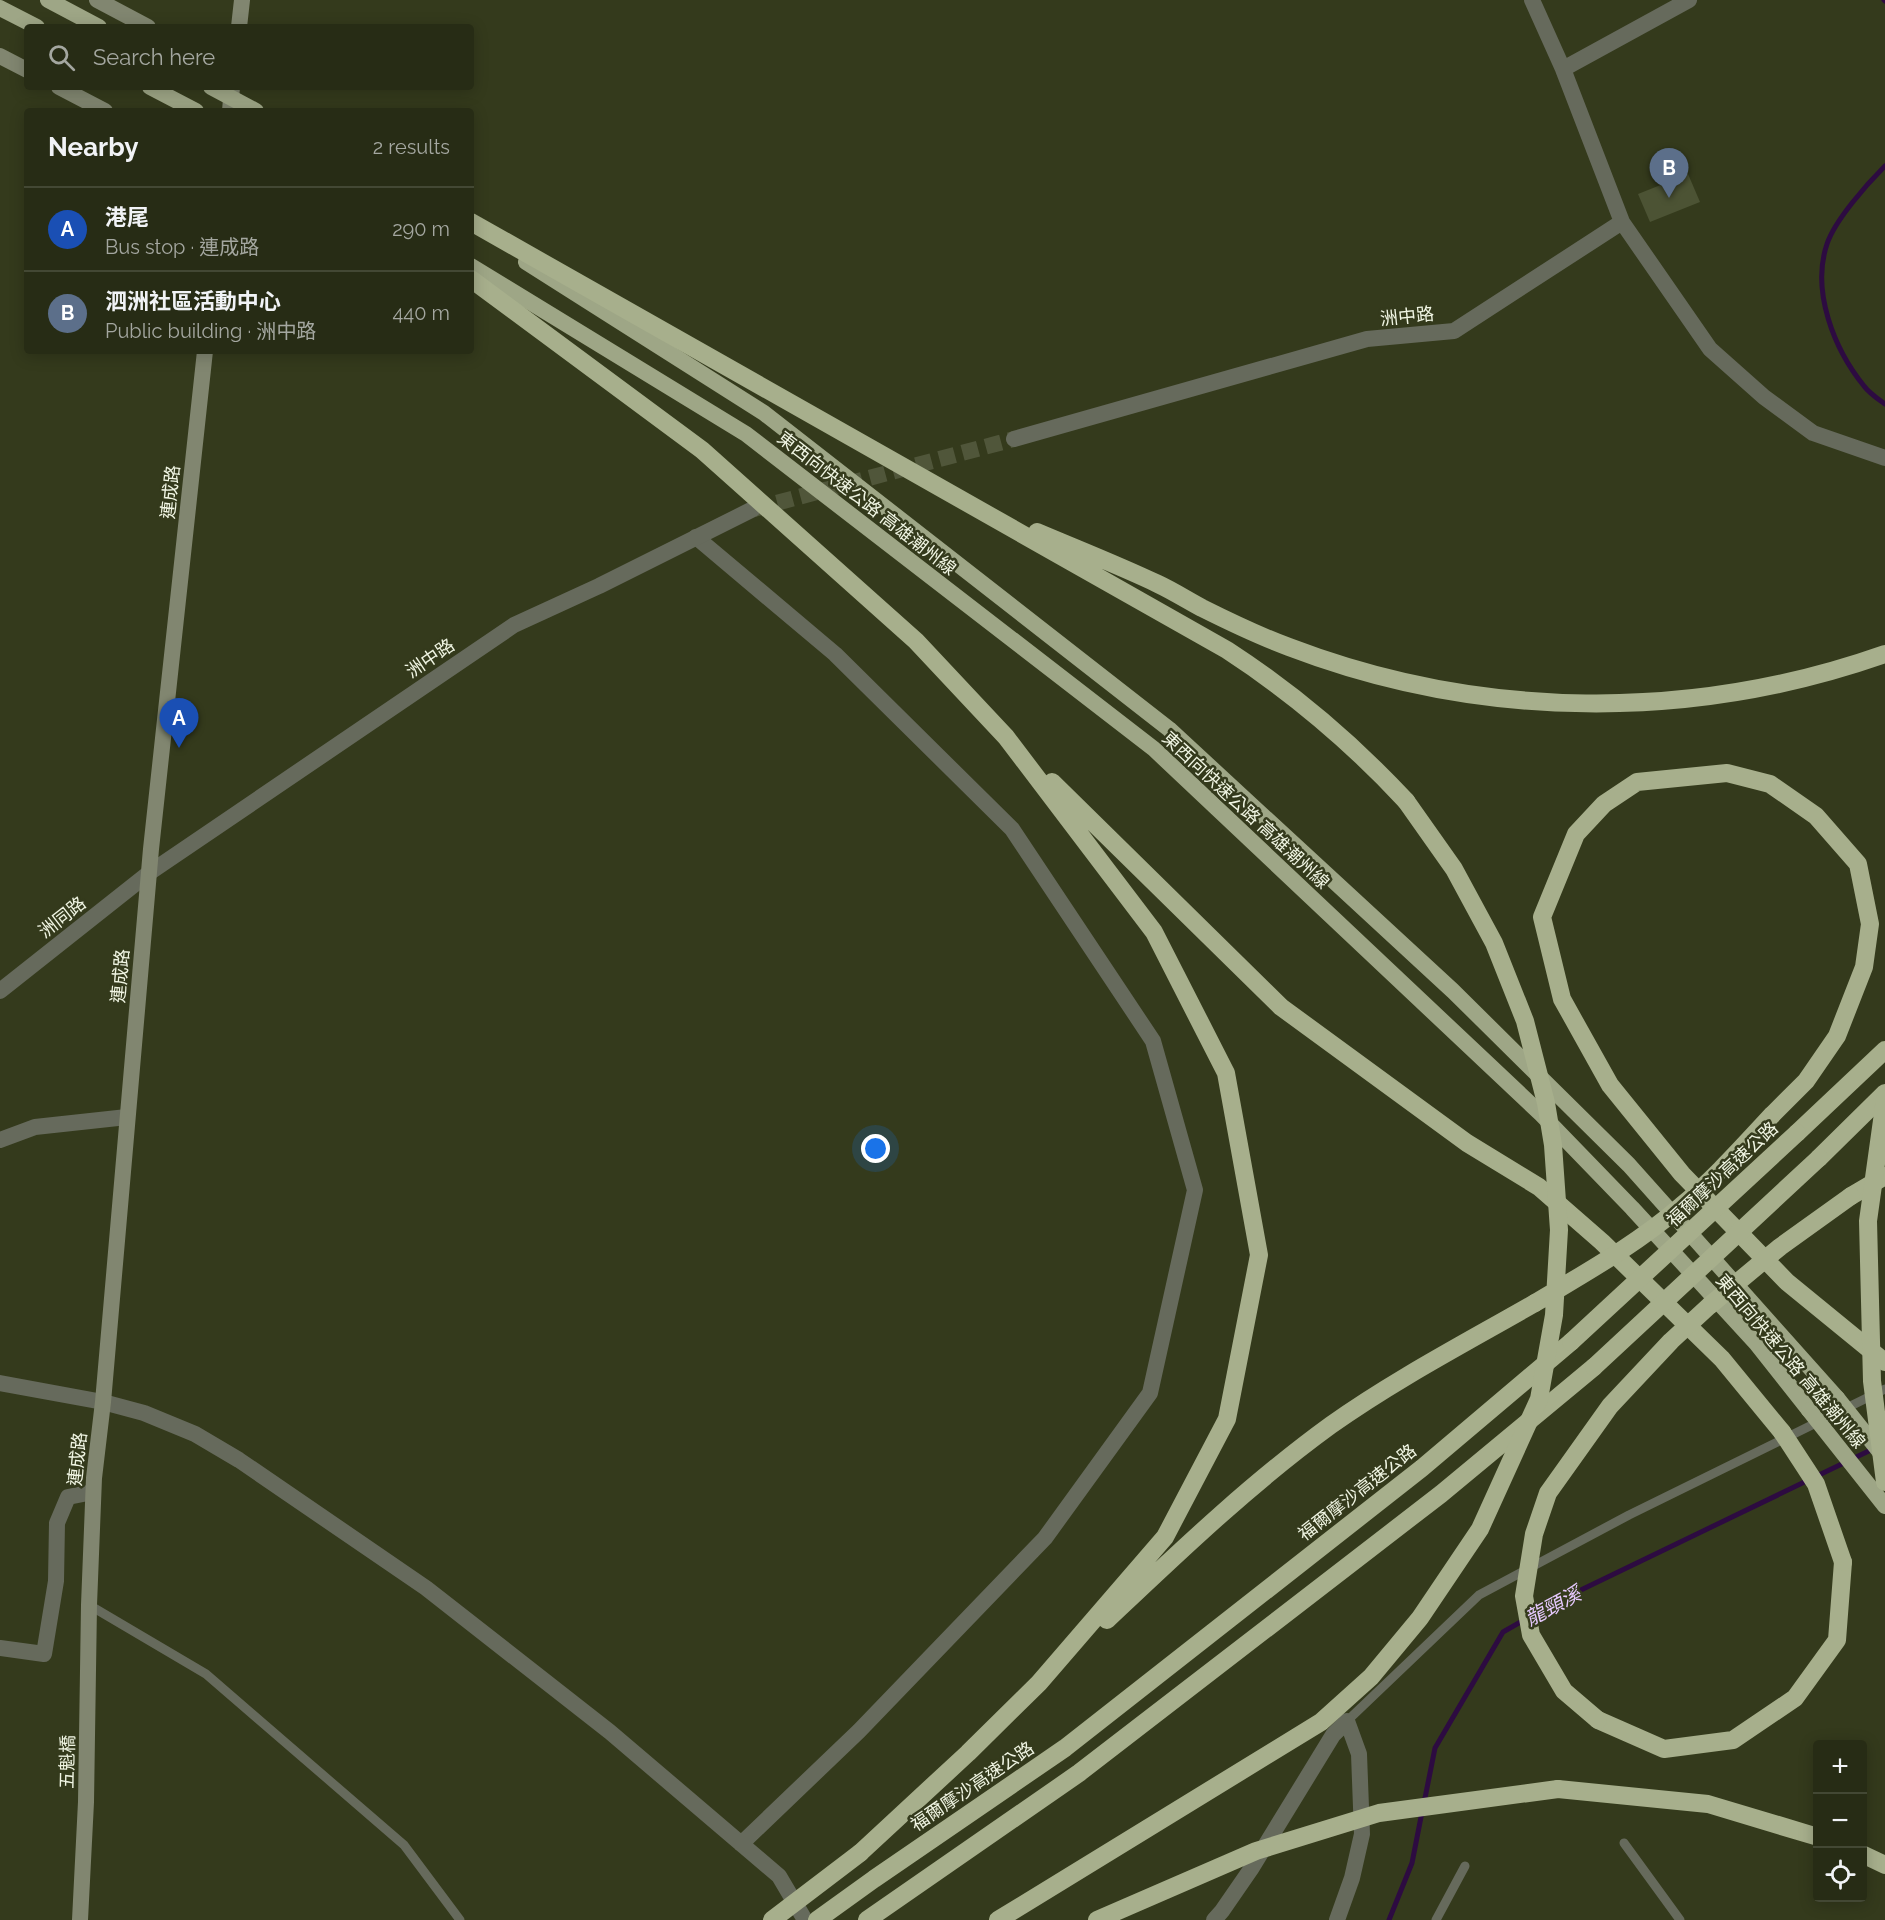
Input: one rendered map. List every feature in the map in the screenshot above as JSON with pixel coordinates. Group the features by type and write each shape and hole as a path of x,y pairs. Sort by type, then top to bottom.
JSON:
{"highway":[{"path":"48,0 93,24"},
{"path":"0,8 31,24"},
{"path":"156,90 190,108"},
{"path":"217,90 250,108"},
{"path":"474,227 1191,628 1261,672 1331,727 1406,801 1454,869 1494,943 1525,1021 1546,1103 1557,1188 1558,1252 1554,1315 1539,1399 1480,1529 1420,1618 1371,1677 1321,1722 998,1920"},
{"name":"東西向快速公路 高雄潮州線","path":"474,227 764,413 1169,729 1453,991 1629,1165 1838,1398 1885,1457"},
{"name":"東西向快速公路 高雄潮州線","path":"474,268 746,434 1154,749 1541,1114 1632,1208 1756,1343 1885,1506"},
{"path":"474,281 702,450 916,641 1006,737 1281,1007 1467,1143 1539,1188 1602,1242 1722,1359 1782,1432 1816,1484 1843,1562 1837,1640 1795,1698 1733,1740 1664,1749 1598,1720 1564,1691 1531,1635 1524,1596 1534,1534 1548,1493 1610,1406 1671,1341 1709,1306 1780,1247 1851,1196 1885,1176"},
{"path":"951,494 1159,584 1212,613 1288,646 1379,676 1449,691 1520,701 1567,704 1664,702 1762,688 1811,677 1885,654"},
{"path":"1006,737 1154,932 1226,1073 1259,1255 1227,1419 1165,1537 1039,1683"},
{"path":"772,1920 860,1853 1171,1560 1266,1475 1332,1425 1402,1380 1620,1252 1680,1207 1722,1169 1806,1081 1837,1036 1864,968 1870,924 1858,864 1816,816 1770,784 1727,773 1637,782 1604,804 1576,834 1542,917 1562,999 1610,1085 1682,1174 1787,1282 1885,1362"},
{"name":"福爾摩沙高速公路","path":"817,1920 1065,1748 1422,1468 1571,1342 1885,1050"},
{"path":"867,1920 1079,1773 1441,1494 1594,1367 1819,1158 1885,1093"},
{"path":"1885,1099 1868,1221 1872,1381 1885,1482"},
{"path":"1096,1920 1256,1851 1379,1814 1558,1789 1708,1804 1813,1836"},
{"path":"1867,1856 1885,1865"}],"main road":[{"path":"97,0 142,24"},
{"path":"239,24 242,0"},
{"path":"0,56 24,68"},
{"path":"65,90 99,108"},
{"path":"230,108 232,90"},
{"name":"連成路","path":"89,1605 93,1492 103,1402 149,873 205,354"},
{"name":"五魁橋","path":"80,1920 86,1802 89,1605"}],"street":[{"path":"1532,0 1563,69 1622,222 1710,349 1764,397 1813,433 1885,458"},
{"path":"1563,69 1689,0"},
{"name":"洲中路","path":"1014,439 1367,339 1454,331 1622,222"},
{"name":"洲中路","path":"149,873 514,625 599,586 753,509"},
{"path":"696,537 834,654 1012,829 1153,1041 1196,1190 1150,1394 1045,1538 859,1731 741,1844"},
{"name":"洲同路","path":"0,991 149,873"},
{"path":"0,1140 35,1127 127,1117"},
{"path":"0,1383 103,1402 144,1413 195,1434 239,1460 426,1588 610,1732 779,1876 805,1920"},
{"path":"0,1648 44,1654 56,1581 57,1523 68,1497 93,1492"},
{"path":"1214,1920 1251,1869 1333,1735 1347,1721 1359,1754 1362,1834 1352,1878 1337,1920"}],"lane":[{"path":"1347,1721 1479,1595 1629,1515 1885,1389"},
{"path":"89,1605 206,1674 404,1845 460,1920"},
{"path":"1624,1844 1680,1920"},
{"path":"1436,1920 1465,1866"}],"building":[{"path":"1688,174 1700,202 1650,222 1638,194"}],"waterway":[{"path":"1885,166 1852,203 1831,234 1823,262 1822,281 1828,319 1843,355 1866,389 1885,404"},
{"name":"龍頸溪","path":"1424,1803 1435,1748 1503,1632 1554,1603 1875,1448"},
{"name":"龍頸溪","path":"1389,1920 1412,1863 1422,1812"}],"tunnel":[{"path":"754,509 1014,439"}],"place":[{"name":"泗洲社區活動中心","path":"1669,198"},
{"name":"港尾","path":"179,748"}]}
